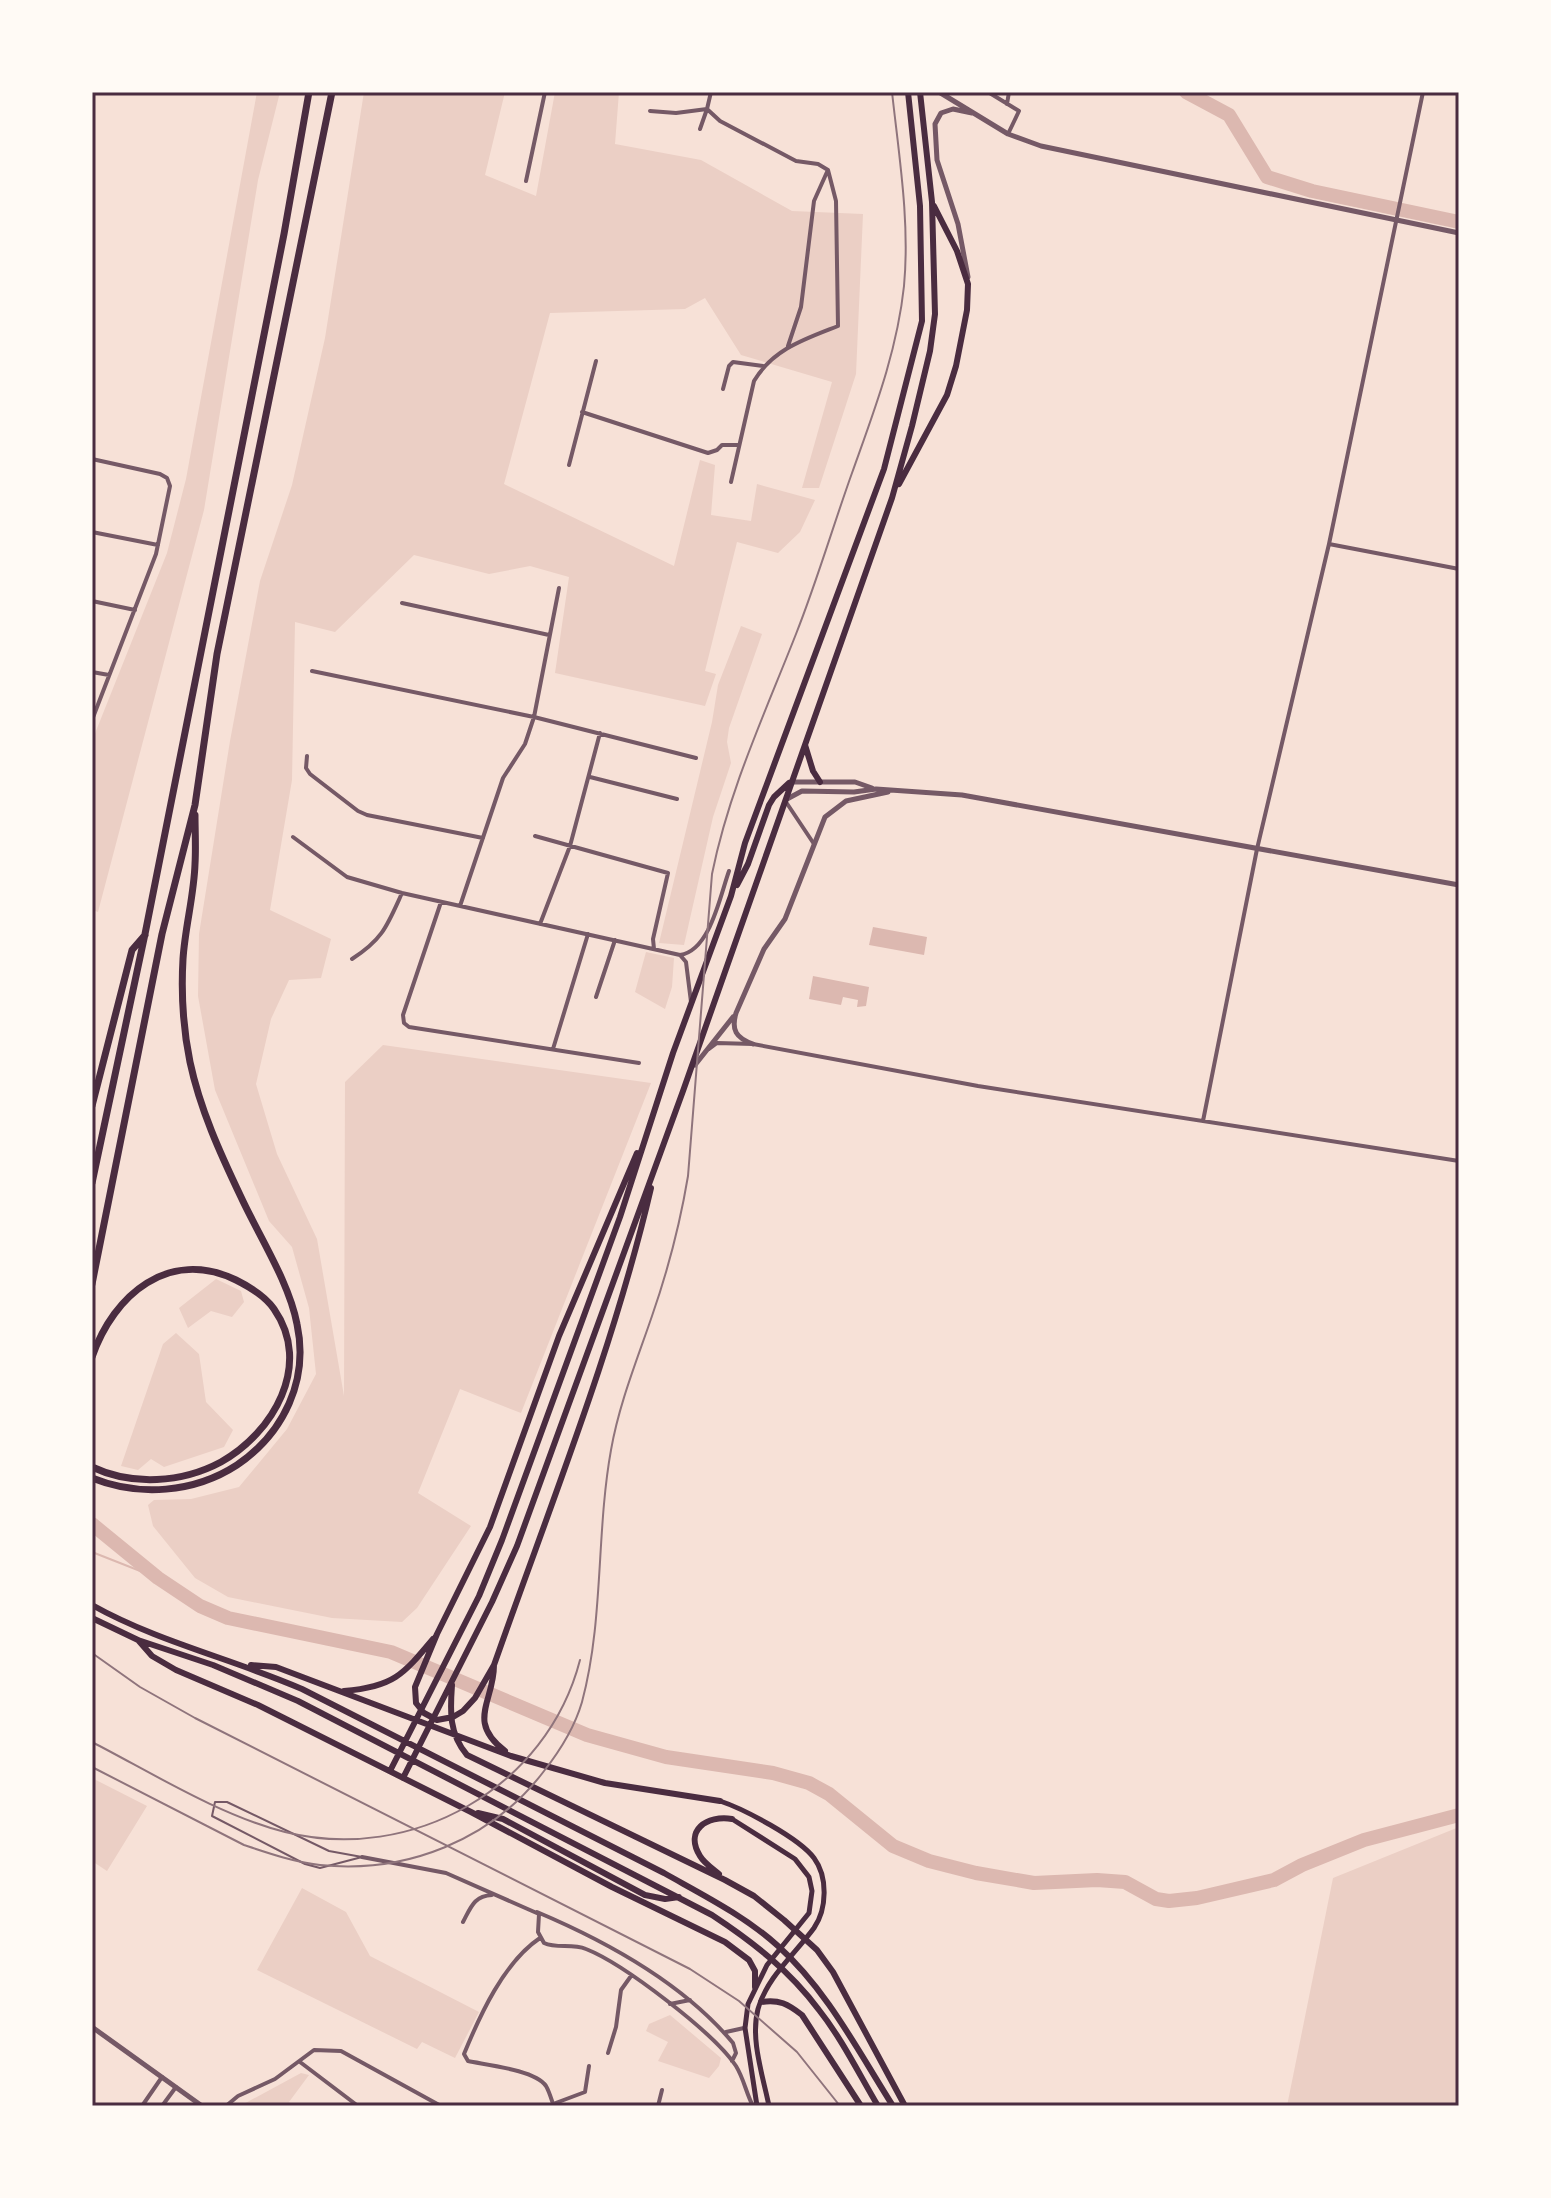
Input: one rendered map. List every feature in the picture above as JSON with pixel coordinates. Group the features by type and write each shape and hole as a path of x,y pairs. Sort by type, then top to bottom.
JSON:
{"highway":[{"path":"92,1183 145,934 284,234 309,92"},
{"path":"92,1284 162,934 195,805 217,654 332,92"},
{"path":"390,1771 479,1596 502,1540 620,1217 691,1002 731,896 745,843 884,469 922,321 920,206 908,92"},
{"path":"403,1778 517,1546 686,1082 892,498 930,351 935,314 932,202 920,92"},
{"path":"892,498 947,395 965,325 968,284 957,251 932,202"},
{"path":"805,745 820,782"},
{"path":"731,896 748,864 769,805 790,782"},
{"path":"92,1478 121,1487 163,1490 197,1483 224,1472 257,1449 275,1429 294,1395 299,1371 298,1325 290,1299 223,1161 200,1102 190,1060 183,1013 183,959 195,865 195,805"},
{"path":"92,1106 132,950 145,934"},
{"path":"652,1116 559,1336 490,1527 437,1634 415,1687 416,1703 424,1713 437,1720 463,1711 475,1698 494,1665 608,1340 637,1247 656,1165"},
{"path":"92,1357 114,1311 133,1292 161,1276 196,1269 223,1274 253,1288 275,1310 283,1330 289,1363 284,1391 268,1422 247,1444 219,1463 188,1475 157,1480 112,1475 92,1467"},
{"path":"92,1605 142,1629 243,1664 302,1689 717,1903 779,1947 805,1973 828,2003 893,2106"},
{"path":"92,1618 138,1640 213,1665 298,1701 682,1897 751,1940 796,1982 828,2022 878,2106"},
{"path":"340,1691 378,1687 410,1667 437,1634"},
{"path":"138,1640 152,1656 176,1670 258,1705 732,1946 749,1960 755,1971 755,1987"},
{"path":"243,1664 276,1667 511,1756 605,1783 720,1801"},
{"path":"494,1665 494,1679 483,1720 493,1743 511,1756"},
{"path":"452,1681 451,1723 460,1747 467,1755 754,1896 817,1950 833,1972 905,2106"},
{"path":"471,1812 503,1819 645,1895 665,1899 682,1897"},
{"path":"725,1880 700,1858 696,1845 697,1832 705,1821 717,1817 732,1819"},
{"path":"761,2002 774,2000 789,2004 802,2015 861,2106"}],"main road":[{"path":"720,1801 741,1808 779,1832 813,1856 820,1871 824,1899 818,1921 777,1972 761,2002 755,2025 769,2106"},
{"path":"732,1819 795,1859 809,1877 812,1891 809,1913 767,1965 748,2004 745,2028 755,2106"}],"street":[{"path":"526,181 545,92"},
{"path":"700,129 711,92"},
{"path":"939,92 1008,134 1041,146 1459,233"},
{"path":"988,92 1019,111 1008,134"},
{"path":"1007,104 1009,92"},
{"path":"1203,1121 1257,849 1329,544 1423,92"},
{"path":"650,111 676,113 707,109"},
{"path":"707,109 720,121 796,161 818,164 828,170 836,201 838,326 788,347 763,366 754,381 731,482"},
{"path":"968,284 958,224 937,160 935,124 941,113 953,109 977,114"},
{"path":"788,347 801,307 814,201 828,170"},
{"path":"569,465 596,361"},
{"path":"723,389 733,362 763,366"},
{"path":"582,412 708,453 722,445 739,445"},
{"path":"92,459 151,471 167,478 170,495 158,545 92,720"},
{"path":"92,532 158,545"},
{"path":"1329,544 1459,569"},
{"path":"460,906 503,778 517,759 534,717 559,588"},
{"path":"92,601 135,610"},
{"path":"402,603 549,635"},
{"path":"312,671 534,717 696,758"},
{"path":"92,672 109,675"},
{"path":"540,924 570,846 600,733"},
{"path":"307,756 306,768 310,774 358,811 483,838"},
{"path":"590,777 677,799"},
{"path":"790,782 855,782 876,789"},
{"path":"753,1044 740,1039 735,1033 733,1023 736,1013 764,949 785,919 825,817 846,801 900,790"},
{"path":"814,844 784,800 802,791 900,790 994,800 1459,885"},
{"path":"535,836 668,873 653,939 654,949"},
{"path":"293,837 347,877 402,893 680,955 692,951 704,940 729,871"},
{"path":"352,959 373,946 383,934 402,893"},
{"path":"441,902 403,1015 404,1023 418,1029 639,1063"},
{"path":"553,1049 588,934"},
{"path":"596,997 615,940"},
{"path":"680,955 686,962 691,1002"},
{"path":"686,1082 699,1057 736,1013"},
{"path":"699,1057 717,1043 753,1044 978,1086 1459,1161"},
{"path":"362,1857 446,1873 539,1914 540,1938 549,1945 572,1944 591,1951 670,2004 708,2036 732,2061 755,2106"},
{"path":"463,1922 474,1900 481,1896 502,1897 556,1920 626,1957 681,1992 735,2046 732,2061"},
{"path":"540,1938 504,1976 464,2054 468,2061 514,2071 544,2083 552,2105 585,2092 589,2066"},
{"path":"608,2053 616,2027 621,1990 631,1976"},
{"path":"670,2004 690,2000"},
{"path":"92,2027 202,2106"},
{"path":"723,2032 745,2028"},
{"path":"226,2106 238,2096 275,2079 314,2050 336,2049 441,2106"},
{"path":"300,2062 358,2106"},
{"path":"142,2106 162,2077"},
{"path":"162,2106 176,2087"},
{"path":"658,2106 662,2090"}],"lane":[{"path":"215,1802 227,1802 317,1846 362,1857 320,1868 312,1866 212,1816 211,1810 215,1802"}],"shaded area":[{"path":"257,92 280,92 258,180 204,510 98,912 92,910 92,741 167,553 186,479"},
{"path":"364,92 505,92 485,175 536,196 555,92 619,92 615,144 701,160 792,211 863,214 856,374 819,488 802,488 832,382 741,355 705,298 685,309 550,313 504,484 674,566 700,460 715,465 711,515 751,521 757,484 815,500 800,532 778,553 737,542 705,671 716,674 705,706 555,673 569,577 530,566 489,574 414,555 335,632 295,622 292,780 270,910 331,939 321,978 289,980 271,1019 256,1084 277,1154 317,1239 344,1396 345,1082 383,1045 651,1083 521,1413 460,1389 418,1493 471,1526 417,1608 402,1622 332,1618 228,1597 195,1578 153,1526 148,1505 154,1500 191,1499 239,1487 287,1429 316,1374 309,1308 292,1247 269,1221 215,1090 198,996 199,934 260,581 292,485 325,338"},
{"path":"741,626 762,634 729,728 727,742 731,763 713,817 684,945 659,943 718,685"},
{"path":"873,927 927,937 924,955 869,945"},
{"path":"646,952 674,958 672,987 665,1009 635,992"},
{"path":"813,976 869,987 866,1006 857,1007 858,1000 843,997 841,1005 809,999"},
{"path":"216,1279 241,1291 244,1302 232,1317 211,1311 188,1328 179,1308"},
{"path":"176,1333 199,1354 206,1402 233,1430 224,1447 164,1467 151,1459 138,1470 121,1466 163,1344"},
{"path":"92,1778 147,1806 107,1871 92,1861"},
{"path":"1459,1827 1459,2106 1287,2106 1333,1878"},
{"path":"302,1888 346,1912 370,1956 479,2012 455,2058 422,2042 417,2049 257,1970"},
{"path":"670,2015 721,2058 719,2066 709,2078 658,2061 668,2042 646,2031 649,2024"},
{"path":"301,2073 309,2075 289,2102 294,2106 240,2106"}],"waterway":[{"path":"1186,92 1229,115 1267,177 1312,191 1459,222"},
{"path":"92,1524 158,1578 200,1606 228,1618 391,1652 587,1735 666,1757 773,1773 809,1783 829,1794 893,1846 929,1861 976,1873 1034,1883 1125,1882 1156,1899 1197,1898 1274,1880 1364,1840 1459,1815"},
{"path":"92,1552 158,1578"}],"railway":[{"path":"92,1767 253,1848 320,1865 384,1864 445,1847 499,1816 544,1771 575,1720 582,1702 594,1640 606,1481 614,1433 658,1299 688,1176 712,874 719,843 749,752 811,594 876,404 901,310 906,238 892,92"},
{"path":"92,1653 140,1687 195,1718 690,1969 739,2001 797,2052 840,2106"},
{"path":"92,1742 187,1793 261,1825 333,1839 380,1837 425,1825 468,1806 506,1779 538,1745 563,1705 580,1660"}]}
